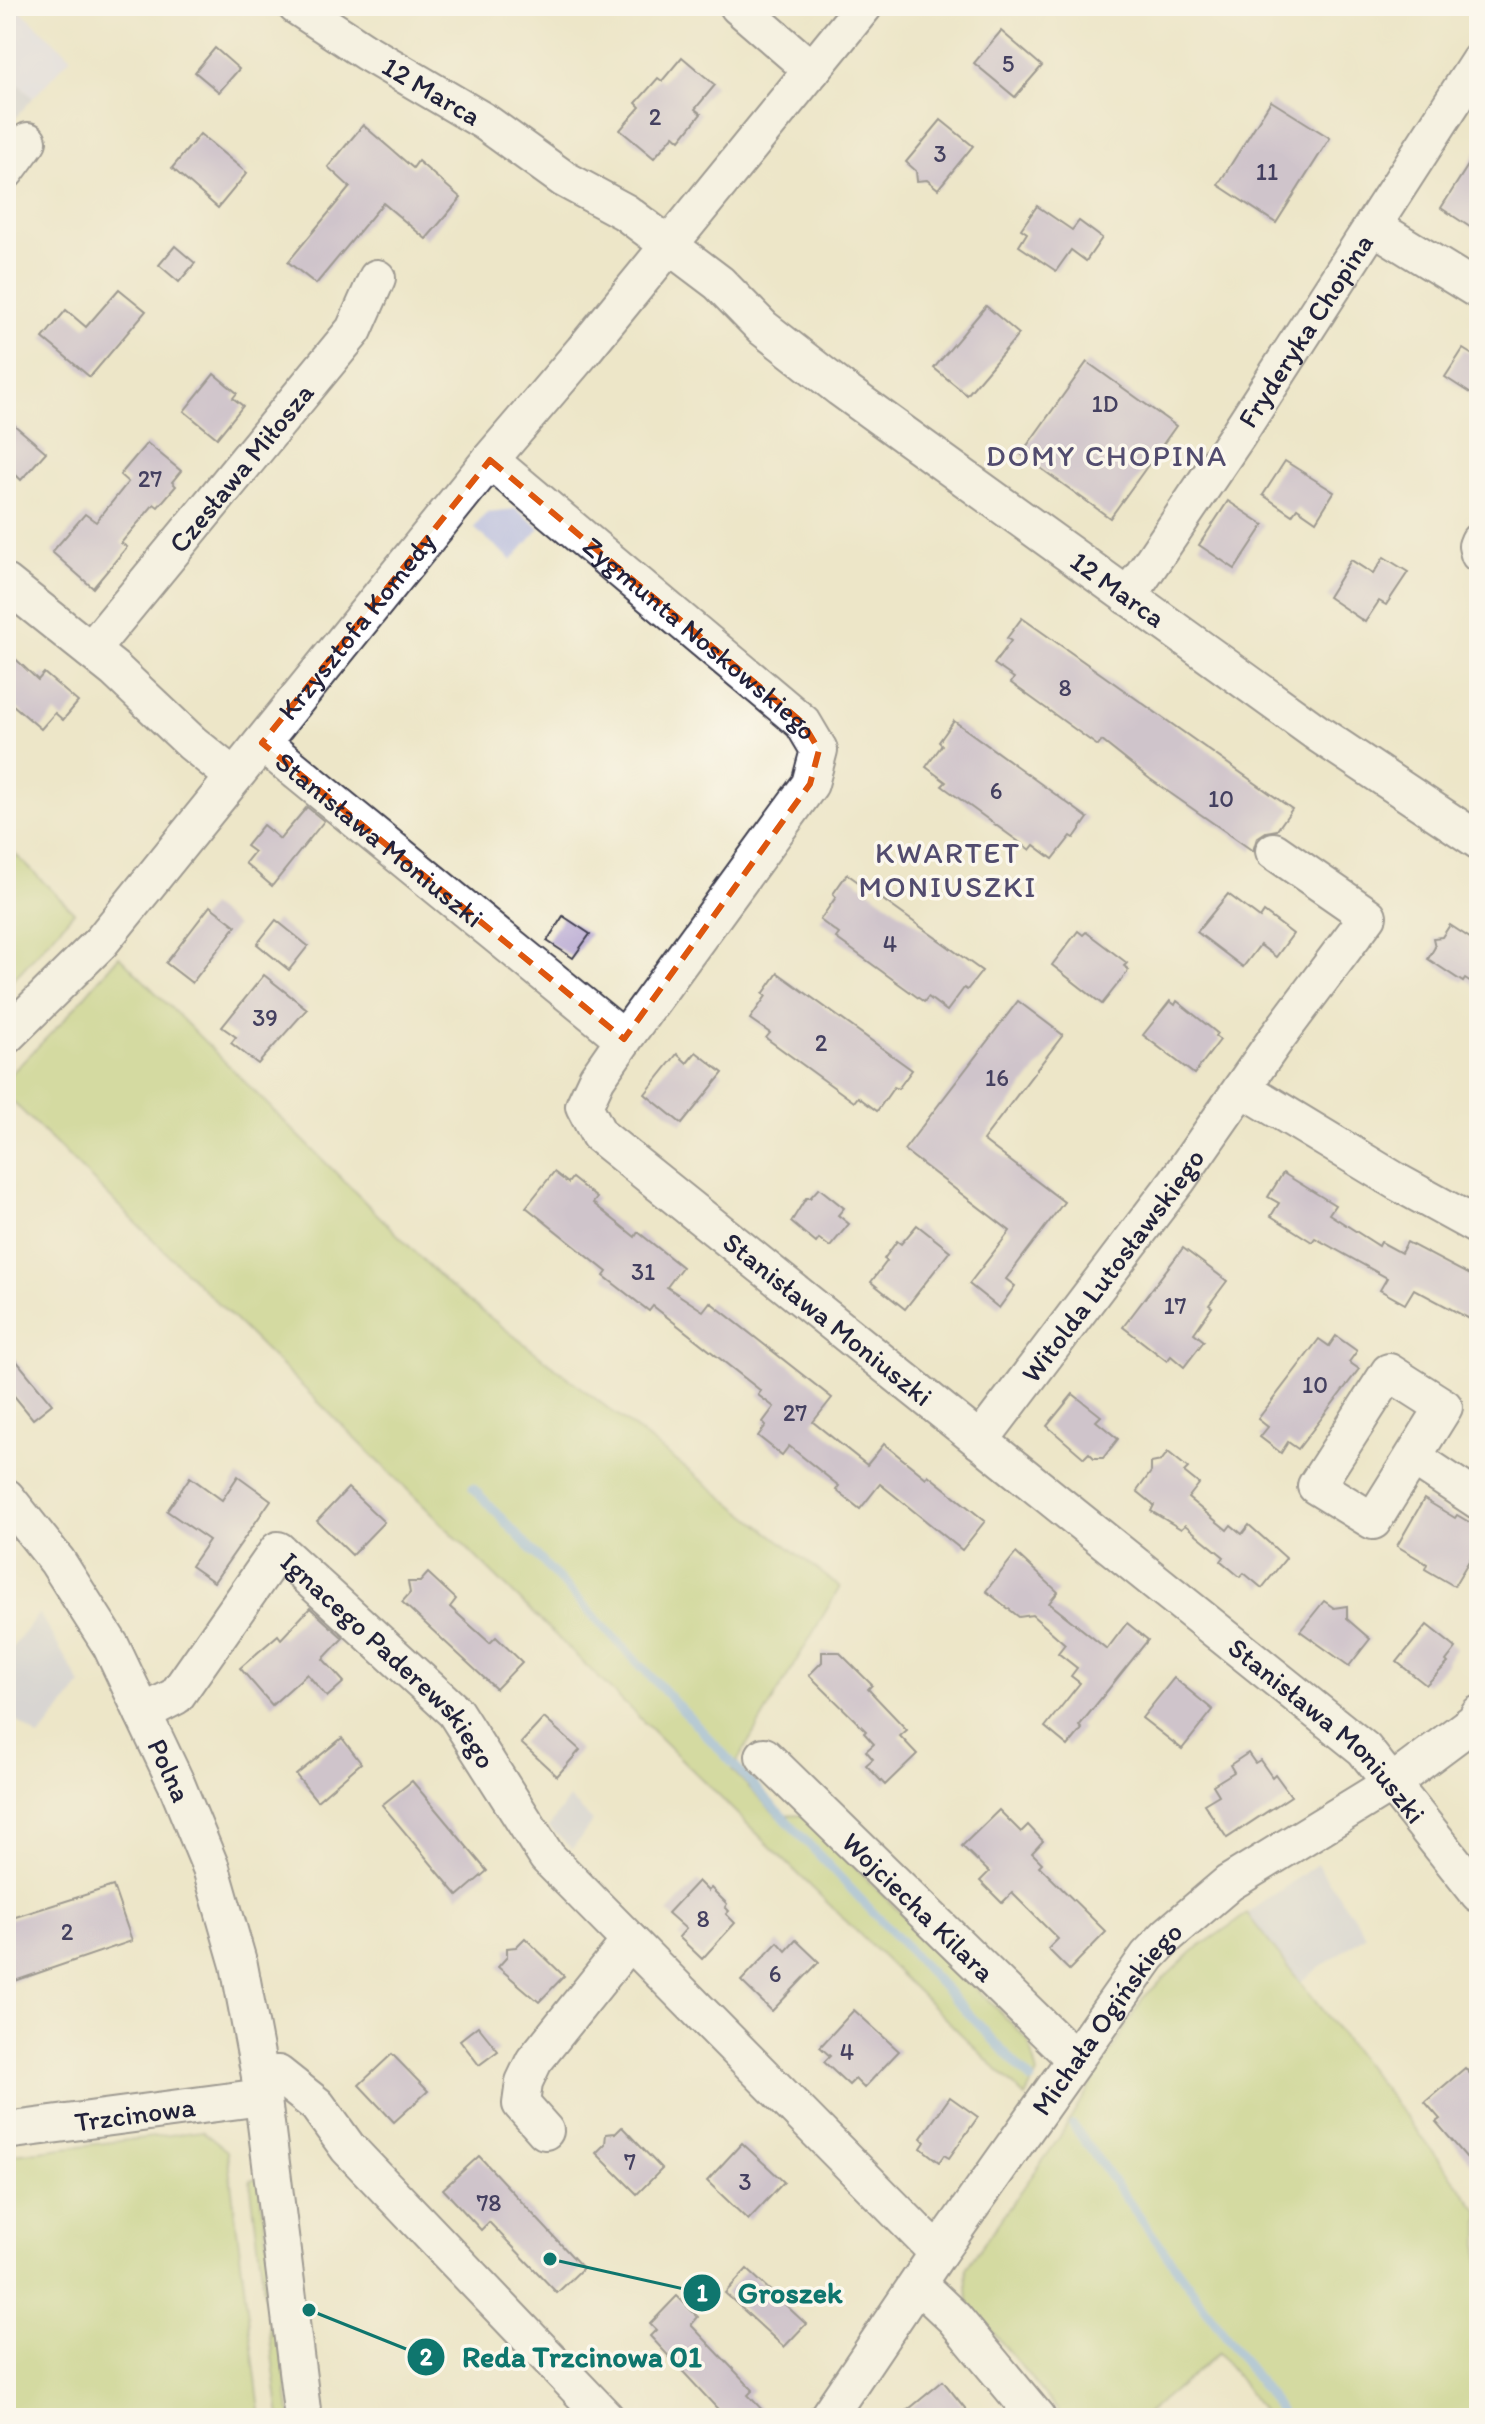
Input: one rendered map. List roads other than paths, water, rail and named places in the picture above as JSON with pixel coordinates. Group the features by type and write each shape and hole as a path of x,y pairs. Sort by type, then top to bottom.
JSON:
{"street":[{"name":"12 Marca","path":"296,6 377,59 485,122 564,179 617,206 662,253 719,283 763,328 1128,597 1320,735 1479,841"},
{"path":"738,6 812,70"},
{"name":"Krzysztofa Komedy","path":"6,1036 101,942 490,460 864,6"},
{"name":"Fryderyka Chopina","path":"1128,597 1479,61"},
{"path":"6,171 28,141"},
{"path":"1373,226 1479,291"},
{"name":"Czesława Miłosza","path":"91,650 354,330 377,278"},
{"name":"Zygmunta Noskowskiego","path":"490,460 803,723 819,750 810,784 624,1039"},
{"path":"1479,541 1479,554"},
{"path":"6,583 91,650 234,777"},
{"name":"Stanisława Moniuszki","path":"262,743 624,1039 597,1078 584,1106 599,1135 1364,1749 1479,1894"},
{"name":"Witolda Lutosławskiego","path":"980,1441 1177,1181 1368,916 1274,851"},
{"path":"1242,1088 1399,1183 1479,1227"},
{"path":"1414,1458 1479,1501"},
{"name":"Polna","path":"6,1497 57,1561 111,1646 195,1829 215,1880 243,1982 262,2100 303,2418"},
{"name":"Ignacego Paderewskiego","path":"143,1713 176,1696 278,1550 455,1712 547,1857 938,2253"},
{"name":"Michała Ogińskiego","path":"827,2418 938,2253 1148,1956 1229,1883 1392,1783 1475,1721 1479,1714"},
{"name":"Wojciecha Kilara","path":"764,1756 1074,2058"},
{"path":"545,2131 521,2104 524,2082 534,2061 630,1941"},
{"path":"348,2148 321,2130 299,2123 262,2100 278,2074 317,2105 348,2148 606,2418"},
{"name":"Trzcinowa","path":"6,2131 262,2100"},
{"path":"918,2284 954,2318 1037,2418"}],"waterway":[{"path":"473,1488 1031,2080"},
{"path":"1073,2125 1285,2418"}],"place":[{"name":"Groszek","path":"550,2259"},
{"name":"Reda Trzcinowa 01","path":"309,2310"}],"district":[{"name":"DOMY CHOPINA","path":"1107,456"},
{"name":"KWARTET MONIUSZKI","path":"948,870"}]}
